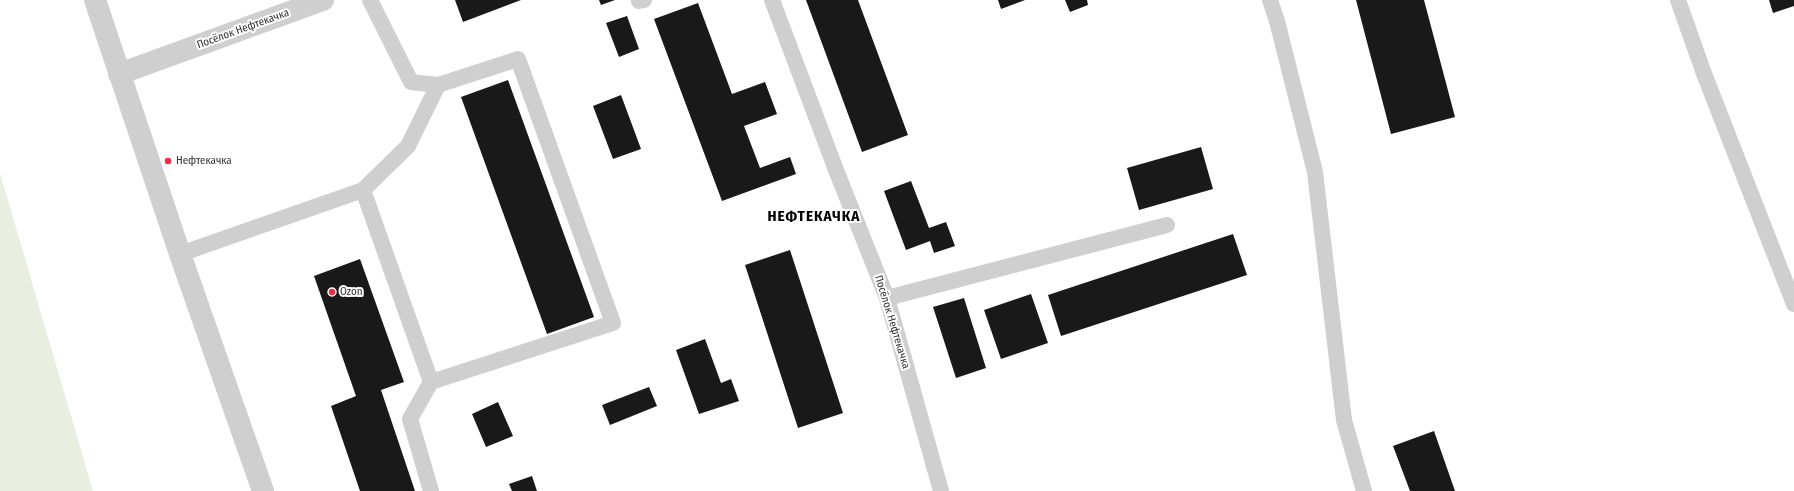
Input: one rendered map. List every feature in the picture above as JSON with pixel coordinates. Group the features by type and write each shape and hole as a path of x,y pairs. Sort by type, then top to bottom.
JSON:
{"street":[{"path":"95,0 180,254 263,491"},
{"name":"Посёлок Нефтекачка","path":"119,74 323,0"}],"lane":[{"path":"370,0 411,82 438,85 518,59 613,323 431,382 410,419 431,491"},
{"name":"Посёлок Нефтекачка","path":"772,0 836,170 888,298 941,491"},
{"path":"1270,0 1278,21 1315,172 1344,420 1364,491"},
{"path":"1678,0 1703,71 1794,304"},
{"path":"180,254 363,190 408,146 438,85"},
{"path":"363,190 431,382"},
{"path":"888,298 1167,225"}],"green space":[{"path":"0,173 93,491 0,491"}],"building":[{"path":"455,0 521,0 463,22"},
{"path":"599,0 615,0 601,5"},
{"path":"806,0 858,0 908,135 862,152"},
{"path":"998,0 1025,0 1001,9"},
{"path":"1065,0 1087,0 1088,5 1070,12"},
{"path":"1356,0 1424,0 1455,117 1391,134"},
{"path":"1769,0 1794,0 1794,6 1773,13"},
{"path":"698,3 732,94 765,82 777,114 744,126 760,168 790,157 796,174 722,201 654,19"},
{"path":"627,16 639,49 619,57 606,23"},
{"path":"508,80 594,317 547,334 461,97"},
{"path":"621,95 641,149 613,159 593,106"},
{"path":"1201,147 1213,189 1139,210 1127,168"},
{"path":"911,181 929,228 946,222 955,246 934,253 930,241 906,250 884,191"},
{"path":"1233,234 1247,275 1061,336 1048,295"},
{"path":"790,250 843,413 798,428 745,265"},
{"path":"360,259 404,382 381,390 415,491 360,491 331,406 356,396 314,276"},
{"path":"1031,294 1048,343 1001,359 984,310"},
{"path":"964,298 986,368 956,378 933,307"},
{"path":"705,339 721,383 731,379 739,401 699,414 676,350"},
{"path":"649,387 657,406 610,425 602,405"},
{"path":"498,402 513,436 486,447 472,414"},
{"path":"1434,431 1455,491 1410,491 1393,446"},
{"path":"532,476 537,491 512,491 509,484"}],"place":[{"name":"Нефтекачка","path":"168,161"},
{"name":"Ozon","path":"332,292"}],"district":[{"name":"НЕФТЕКАЧКА","path":"814,217"}]}
